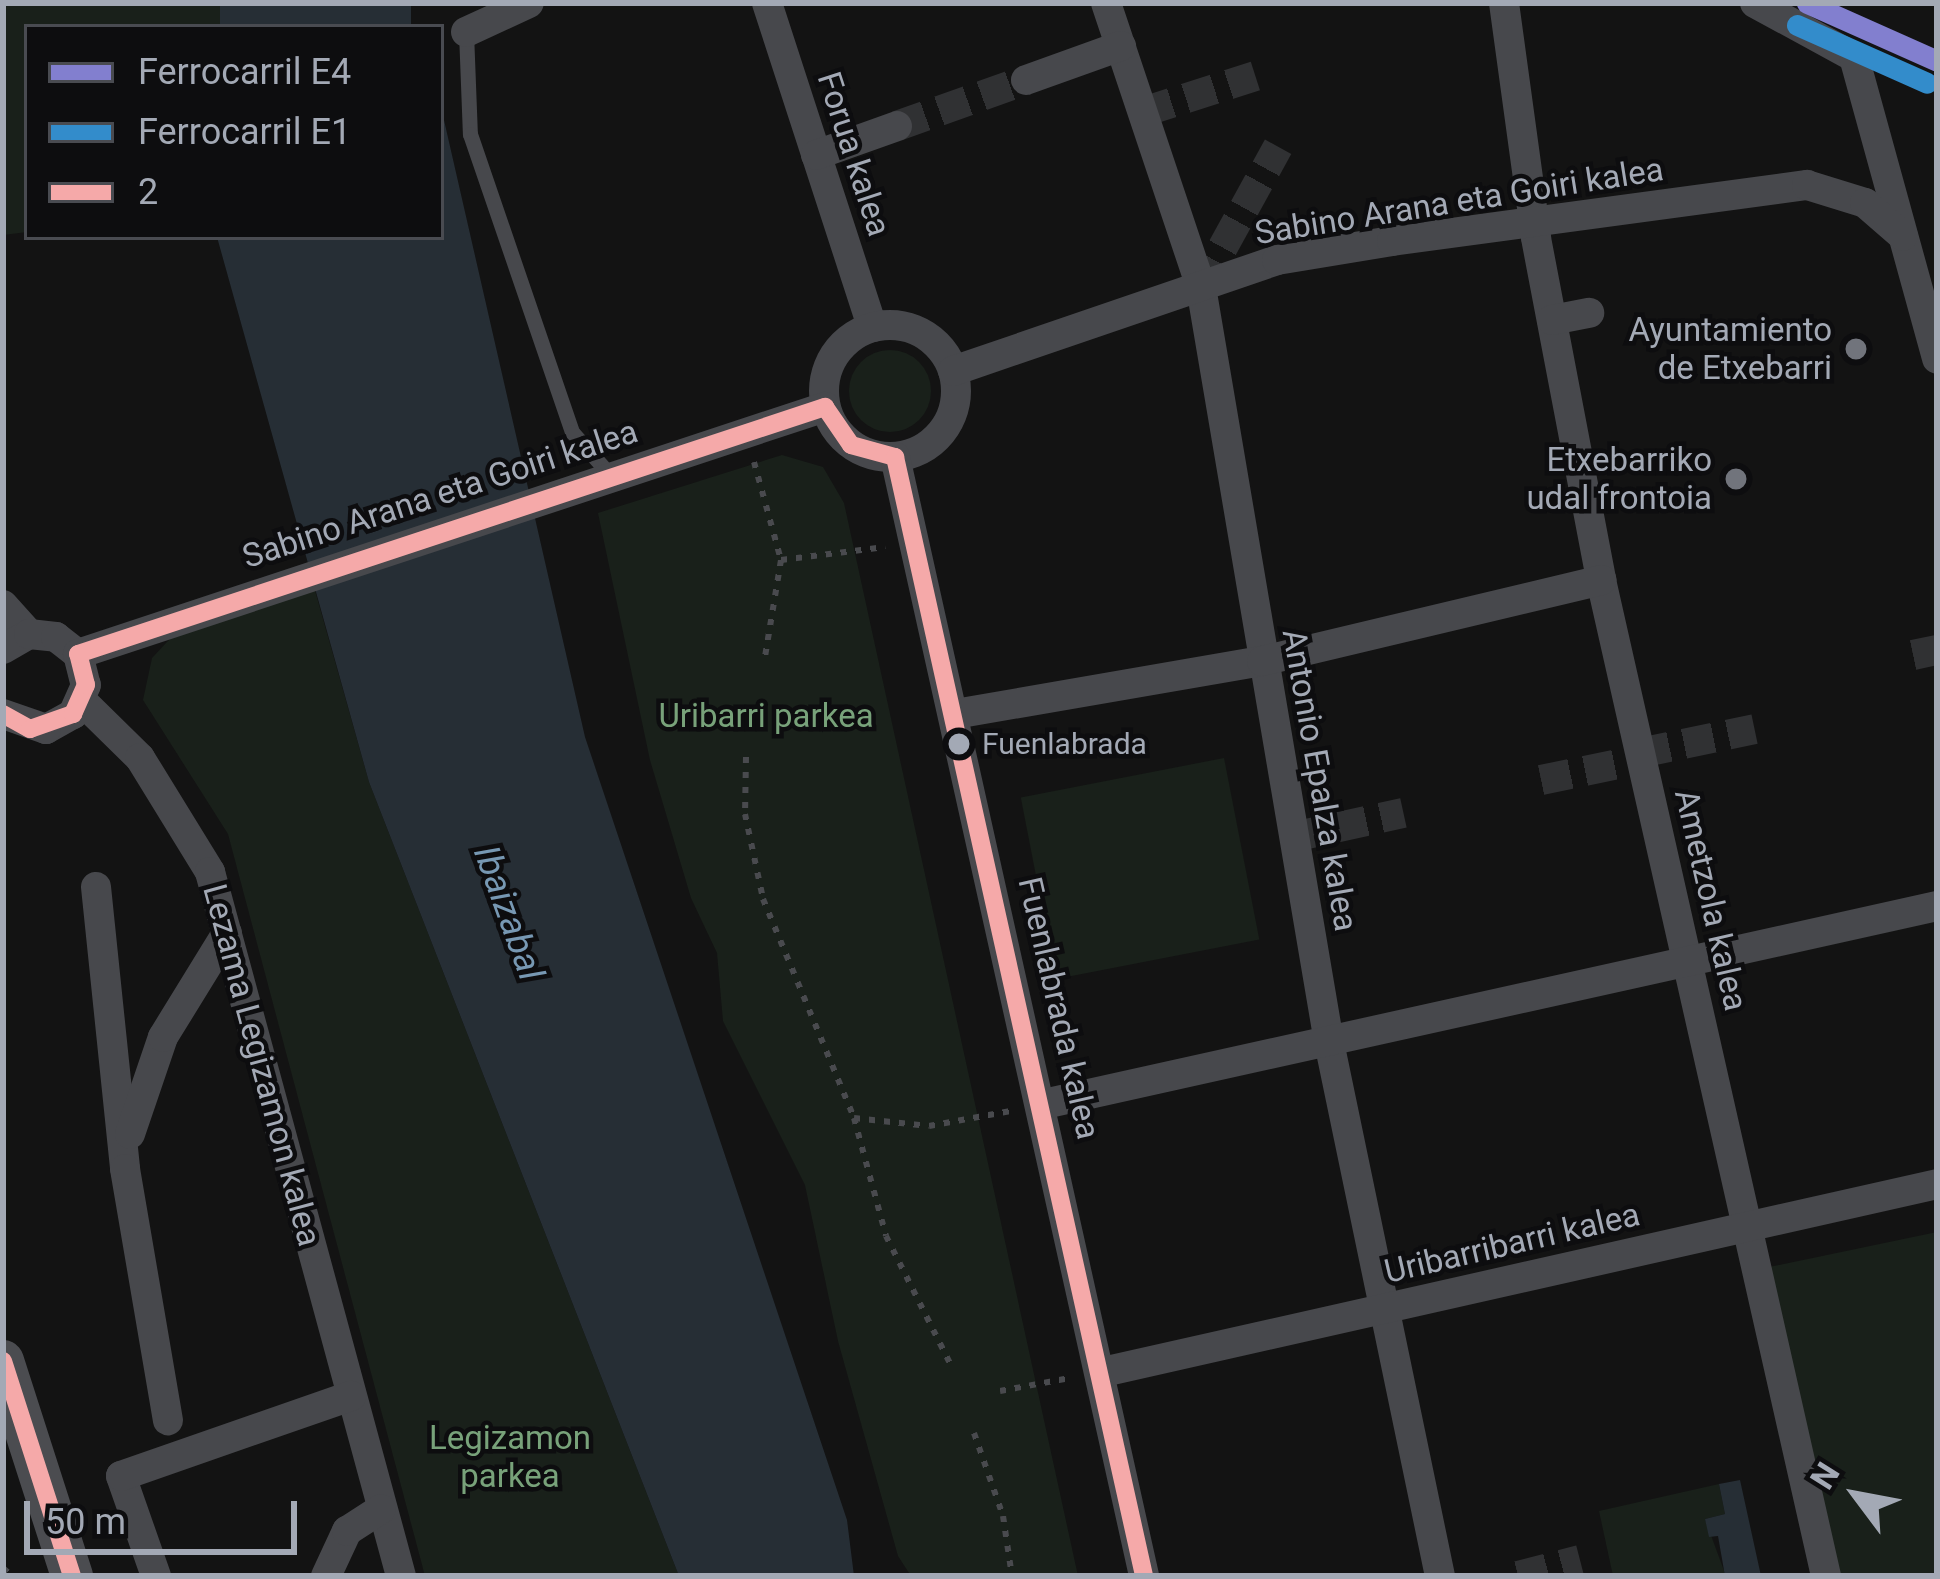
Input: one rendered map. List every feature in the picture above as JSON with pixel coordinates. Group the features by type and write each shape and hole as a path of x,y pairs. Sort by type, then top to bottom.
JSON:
{"street":[{"path":"466,32 529,3"},
{"name":"Forua kalea","path":"767,3 872,327"},
{"name":"Antonio Epalza kalea","path":"1106,3 1201,286 1329,1042 1440,1576"},
{"name":"Ametzola kalea","path":"1504,3 1535,230 1601,580 1826,1576"},
{"path":"1755,3 1854,57 1903,236 1925,265 1937,359"},
{"path":"1026,80 1121,46"},
{"path":"816,154 897,126"},
{"name":"Sabino Arana eta Goiri kalea","path":"953,371 1277,260 1535,230 1807,185 1865,203 1903,236"},
{"path":"1552,320 1588,314"},
{"path":"872,327 913,328 931,338 953,371 956,395 938,438 895,457 851,445 825,406 828,367 838,349 872,327"},
{"name":"Sabino Arana eta Goiri kalea","path":"78,654 197,610 825,406"},
{"name":"Fuenlabrada kalea","path":"895,457 1045,1104 1144,1576"},
{"path":"956,714 1262,662 1601,580"},
{"path":"3,605 16,641 56,637 78,654 82,701 46,729 3,714"},
{"name":"Lezama Legizamon kalea","path":"82,701 140,758 181,815 210,872 401,1576"},
{"path":"96,887 125,1169 168,1420"},
{"path":"1045,1104 1937,907"},
{"path":"125,1169 132,1116 163,1037 227,933"},
{"name":"Uribarribarri kalea","path":"1102,1372 1937,1184"},
{"path":"3,1361 72,1576"},
{"path":"156,1576 121,1476 351,1396"},
{"path":"326,1576 347,1531 381,1509"}],"lane":[{"path":"466,32 470,134 572,432 611,477"}],"path":[{"path":"748,432 781,560 765,656"},
{"path":"781,560 855,551"},
{"path":"746,757 745,814 764,899 854,1118 886,1236 952,1367"},
{"path":"854,1118 929,1126 980,1118"},
{"path":"1000,1391 1037,1384"},
{"path":"974,1432 1003,1516 1012,1576"},
{"path":"3,1568 12,1576"}],"green space":[{"path":"3,3 220,3 225,24 24,24 24,232 3,235"},
{"path":"890,350 919,362 931,391 919,420 890,432 861,420 849,391 861,362"},
{"name":"Uribarri parkea","path":"782,455 823,467 844,503 1078,1576 911,1576 898,1556 838,1341 805,1185 723,1021 717,953 691,898 650,760 598,513"},
{"name":"Legizamon parkea","path":"312,580 369,782 679,1576 425,1576 228,834 143,700 152,658 197,610"},
{"path":"1224,758 1259,940 1056,979 1021,797"},
{"path":"1937,1232 1937,1576 1839,1576 1769,1267"},
{"path":"1719,1484 1725,1514 1705,1519 1726,1576 1613,1576 1599,1511"}],"water":[{"path":"220,3 411,3 411,24 220,24"},
{"name":"Ibaizabal","path":"444,120 585,737 847,1520 854,1576 679,1576 369,782 218,240 444,240"},
{"path":"1740,1480 1761,1576 1725,1576 1718,1536 1709,1537 1705,1519 1725,1514 1719,1484"}],"tunnel":[{"path":"1143,112 1255,76"},
{"path":"897,126 1026,80"},
{"path":"1201,287 1278,147"},
{"path":"1913,655 1937,650"},
{"path":"1640,753 1755,729"},
{"path":"1541,780 1642,759"},
{"path":"1293,837 1403,813"},
{"path":"1518,1576 1580,1560"}],"rail line":[{"name":"E4","path":"1807,3 1937,61"},
{"name":"E1","path":"1797,25 1927,83"}],"transit line":[{"name":"2","path":"3,714 30,729 73,714 86,685 78,654 825,407 851,445 895,457 1144,1576"},
{"name":"2","path":"3,1361 72,1576"}],"place":[{"name":"Ayuntamiento de Etxebarri","path":"1856,349"},
{"name":"Etxebarriko udal frontoia","path":"1736,479"},
{"name":"Fuenlabrada","path":"959,744"}]}
